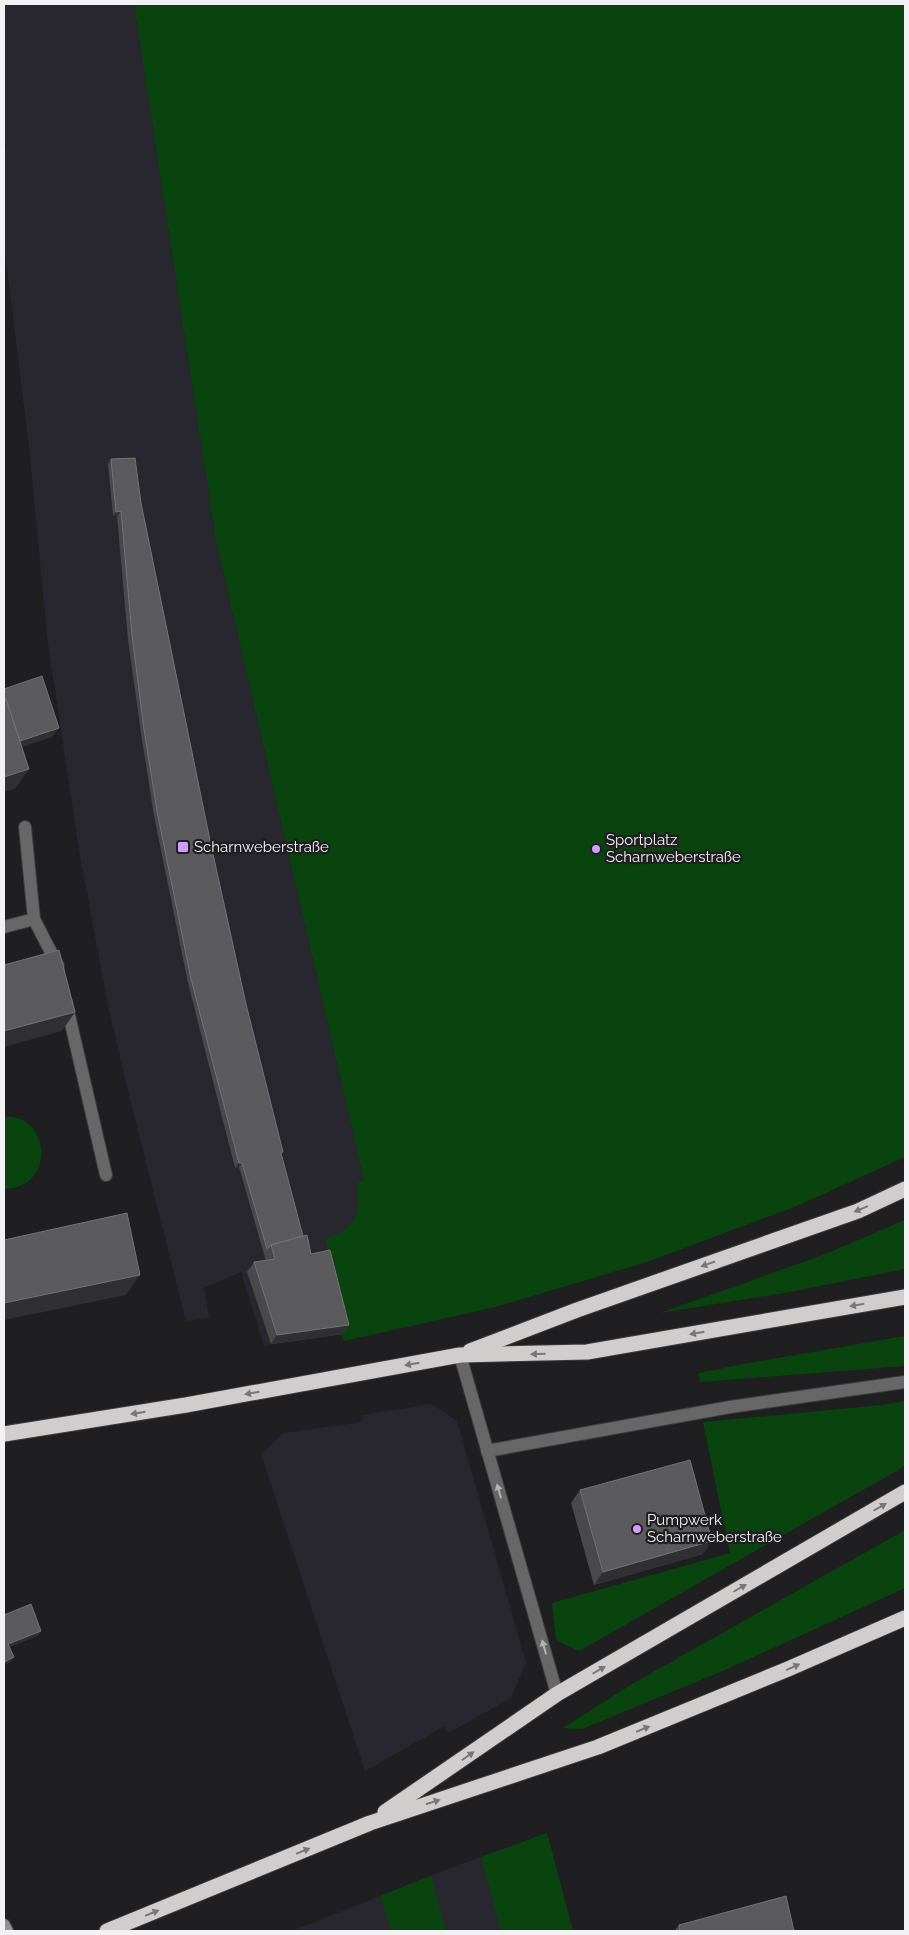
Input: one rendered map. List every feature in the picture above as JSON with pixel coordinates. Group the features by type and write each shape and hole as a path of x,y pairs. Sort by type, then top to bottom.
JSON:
{"highway":[{"path":"460,1355 577,1310 858,1211 905,1189"},
{"path":"4,1434 186,1405 460,1355 587,1352 905,1297"},
{"path":"370,1823 557,1694 905,1492"},
{"path":"107,1931 370,1823 598,1747 788,1670 905,1618"}],"main road":[{"path":"4,1925 7,1931"}],"lane":[{"path":"25,827 34,919 58,964 60,974"},
{"path":"4,927 34,919"},
{"path":"64,993 106,1175"},
{"path":"460,1355 557,1694"},
{"path":"487,1451 730,1407 905,1382"}],"shaded area":[{"path":"4,4 134,4 216,541 364,1180 357,1182 359,1207 353,1223 338,1234 330,1258 323,1260 343,1334 264,1346 241,1272 204,1288 209,1318 186,1321 107,1001 79,850 47,637 29,447 4,245 4,148 6,148 4,134"},
{"path":"432,1404 457,1421 526,1663 511,1698 449,1733 445,1726 365,1771 261,1454 283,1433 356,1423 363,1420 362,1415"},
{"path":"547,1833 573,1931 292,1931 445,1870"}],"green space":[{"name":"Sportplatz Scharnweberstraße","path":"134,4 905,4 905,1157 797,1206 647,1262 495,1307 344,1341 323,1259 330,1258 325,1239 345,1229 355,1218 358,1203 357,1182 364,1180 216,541"},
{"path":"4,1117 19,1119 31,1126 38,1138 41,1151 39,1165 33,1177 21,1185 4,1189"},
{"path":"905,1220 905,1269 790,1292 660,1313 823,1255"},
{"path":"905,1336 905,1366 700,1382 699,1373"},
{"path":"905,1401 905,1466 579,1651 556,1640 552,1603 730,1553 703,1422 882,1405"},
{"path":"905,1530 905,1588 725,1670 582,1729 563,1728 632,1684"},
{"path":"547,1833 573,1931 501,1931 481,1857"},
{"path":"431,1876 446,1931 391,1931 380,1896"}],"building":[{"path":"135,458 141,503 211,845 246,1004 283,1152 281,1153 303,1236 271,1245 267,1249 242,1163 239,1163 191,979 157,811 132,635 121,511 116,512 111,459"},
{"path":"42,676 59,728 20,741 6,699 4,700 4,689"},
{"path":"6,699 29,769 4,777 4,700"},
{"path":"59,950 75,1012 4,1031 4,965"},
{"path":"127,1213 140,1275 4,1303 4,1240"},
{"path":"307,1235 311,1254 330,1250 349,1325 277,1335 254,1262 275,1259 271,1245"},
{"name":"Pumpwerk Scharnweberstraße","path":"690,1460 712,1541 603,1572 580,1490"},
{"path":"31,1604 41,1631 8,1644 14,1657 4,1662 4,1615"},
{"path":"786,1896 794,1931 680,1931 679,1925"}],"place":[{"name":"Scharnweberstraße","path":"183,847"},
{"name":"Sportplatz Scharnweberstraße","path":"596,849"},
{"name":"Pumpwerk Scharnweberstraße","path":"637,1529"}]}
